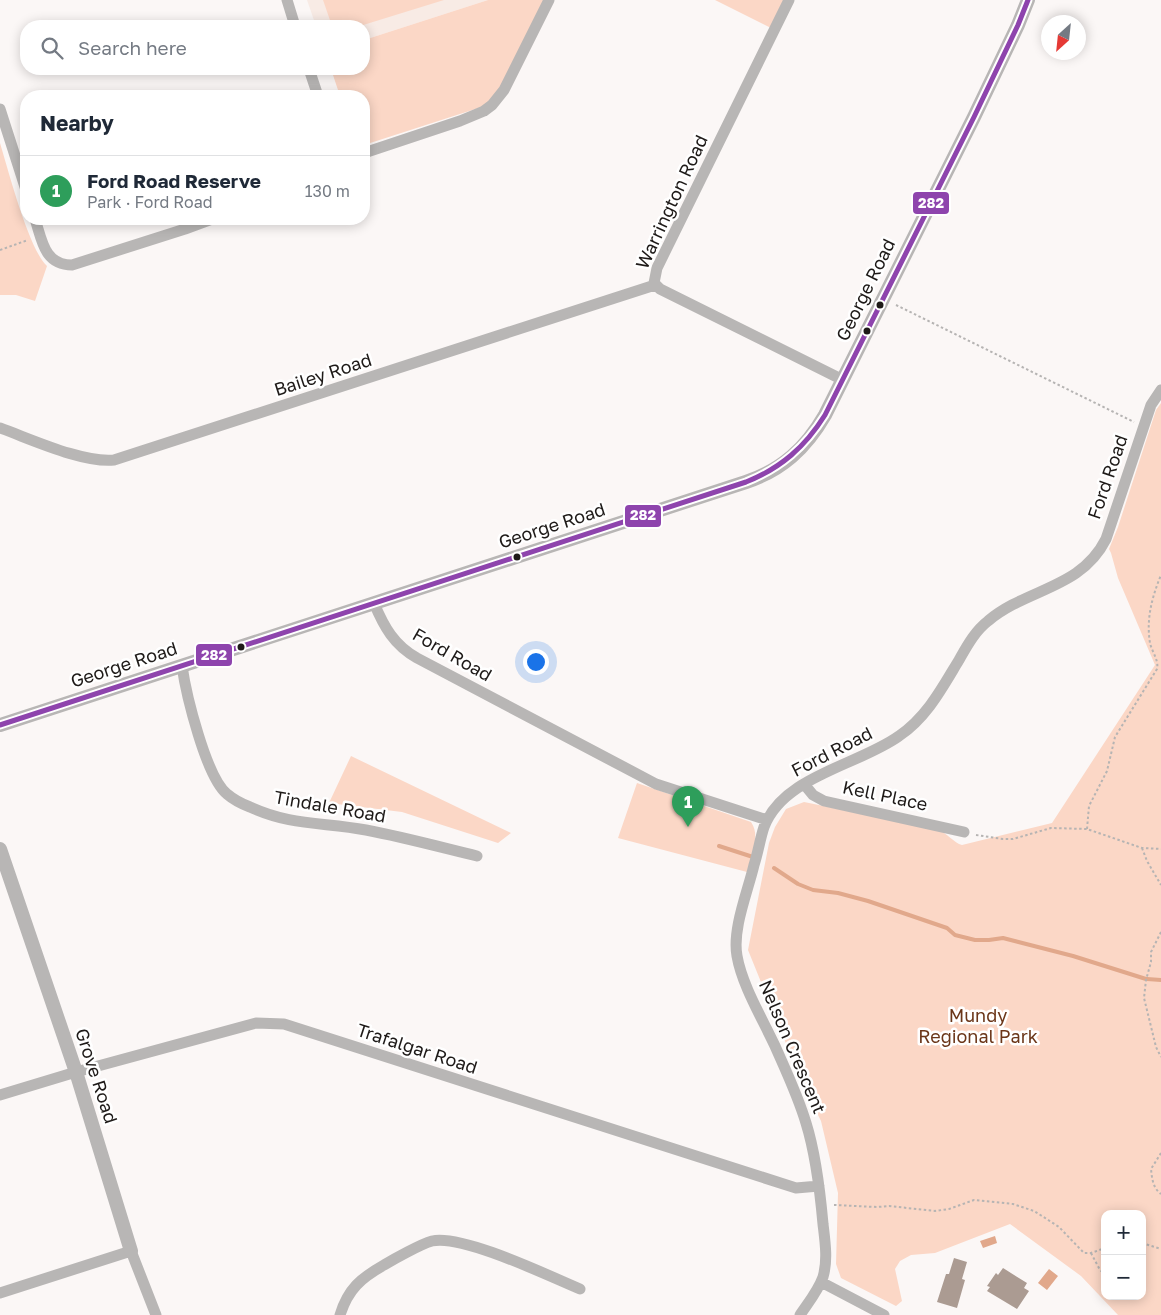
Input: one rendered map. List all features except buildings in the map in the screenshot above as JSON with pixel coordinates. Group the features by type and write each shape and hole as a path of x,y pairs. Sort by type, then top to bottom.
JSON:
{"street":[{"path":"287,0 294,20"},
{"path":"370,151 460,121 484,111 492,105 504,90 549,0"},
{"name":"Warrington Road","path":"790,0 658,268 654,280 655,285 843,380"},
{"name":"George Road","path":"0,725 746,482 767,474 788,460 809,440 825,415 974,117 1012,39 1028,0"},
{"path":"311,75 316,90"},
{"path":"0,109 20,171"},
{"path":"38,225 49,255 60,264 72,265 196,225"},
{"name":"Bailey Road","path":"0,428 82,457 106,461 114,460 655,285"},
{"name":"Ford Road","path":"374,603 389,635 410,654 656,784 767,820 787,796 804,784 877,749 899,736 917,721 929,707 969,643 986,622 1011,606 1068,579 1095,557 1106,538 1151,405 1161,390"},
{"name":"Tindale Road","path":"182,666 186,693 209,766 217,782 226,794 232,798 258,811 283,820 364,830 477,856"},
{"name":"Kell Place","path":"804,784 808,791 824,801 964,832"},
{"name":"Nelson Crescent","path":"767,820 736,938 737,954 742,974 802,1109 811,1138 819,1186 826,1258 821,1282 800,1315"},
{"name":"Grove Road","path":"0,849 76,1072 131,1251 156,1315"},
{"name":"Trafalgar Road","path":"0,1095 76,1072 256,1023 284,1024 796,1188 819,1186"},
{"path":"340,1315 351,1290 368,1274 432,1241 458,1241 511,1260 580,1289"},
{"path":"0,1294 131,1251"},
{"path":"821,1282 884,1315"}],"path":[{"path":"0,250 32,238"},
{"path":"889,301 1138,424"},
{"path":"1087,829 1090,806 1107,771 1115,737 1158,664 1150,644 1149,619 1153,595 1161,575"},
{"path":"964,832 1003,840 1051,828 1087,829 1142,848 1161,849"},
{"path":"1142,848 1147,862 1161,884"},
{"path":"1161,932 1151,952 1151,962 1144,998 1156,1047 1161,1057"},
{"path":"1161,1154 1151,1169 1153,1181 1161,1194"},
{"path":"829,1204 877,1208 889,1206 935,1211 949,1209 974,1200 1013,1204 1034,1211 1059,1227 1084,1253 1101,1249"},
{"path":"1146,1243 1161,1249"},
{"path":"1091,1253 1101,1271"}],"shaded area":[{"path":"307,0 488,0 370,38 370,20 314,20"},
{"path":"995,1236 997,1243 983,1248 980,1241"},
{"path":"1049,1269 1058,1276 1047,1290 1038,1283"}],"green space":[{"path":"323,0 444,0 370,23 370,20 330,20"},
{"path":"488,0 551,0 494,103 370,143 370,90 338,90 333,75 370,75 370,38"},
{"path":"715,0 785,0 771,28"},
{"path":"0,143 20,208 20,225 25,225 33,244 47,266 35,301 16,295 0,295"},
{"name":"Mundy Regional Park","path":"1161,403 1161,1315 1118,1315 1104,1300 1146,1300 1146,1210 1101,1210 1101,1297 1081,1276 1010,1224 935,1253 911,1255 900,1261 895,1269 902,1301 896,1306 841,1278 836,1264 838,1193 821,1121 802,1083 748,950 769,843 775,827 786,809 804,802 937,829 962,845 1052,823 1155,665 1118,578 1109,549 1156,410"},
{"path":"351,756 511,833 498,843 402,812 329,803"},
{"path":"637,783 751,822 754,828 755,840 747,872 618,838"}],"waterway":[{"path":"719,846 753,857"},
{"path":"774,868 798,884 813,890 838,893 868,901 947,928 955,935 975,940 1003,938 1073,956 1146,979"},
{"path":"1147,979 1161,980"}],"transit line":[{"name":"282","path":"0,725 746,482 781,463 800,447 825,415 974,117 1028,0"}],"place":[{"name":"Ford Road Reserve","path":"688,827"}]}
